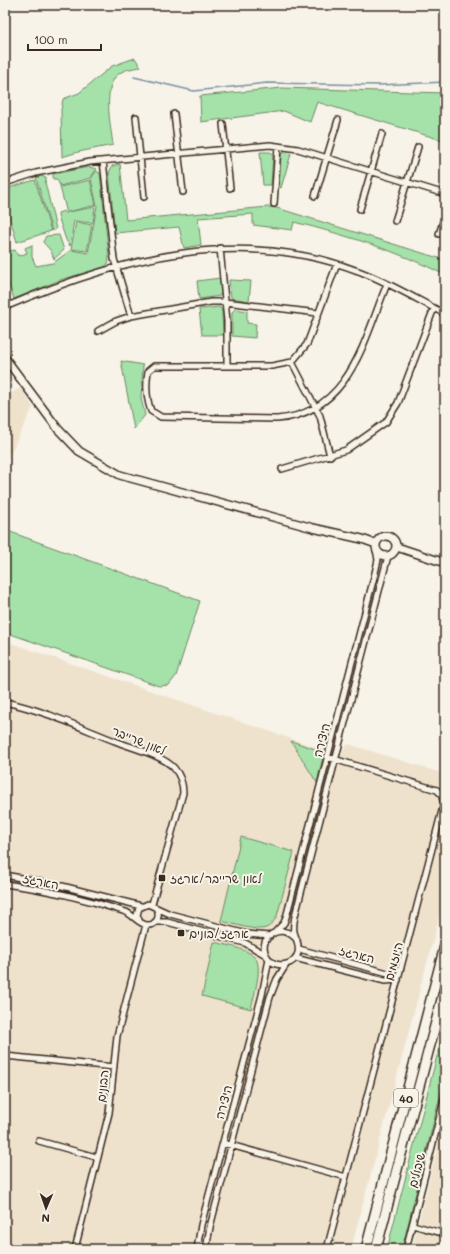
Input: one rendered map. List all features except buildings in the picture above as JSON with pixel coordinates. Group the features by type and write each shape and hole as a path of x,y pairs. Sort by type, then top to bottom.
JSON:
{"highway":[{"name":"40","path":"366,1249 445,946"},
{"name":"40","path":"376,1249 445,988"}],"street":[{"path":"174,114 184,192"},
{"path":"136,117 144,197"},
{"path":"315,196 338,120"},
{"path":"222,124 230,188"},
{"path":"360,209 382,134"},
{"path":"274,204 278,146"},
{"path":"5,183 49,170 103,161 225,149 278,146 298,149 445,194"},
{"path":"395,221 418,147"},
{"path":"103,161 116,267 131,316"},
{"path":"439,234 445,216"},
{"path":"220,248 225,302 227,366"},
{"path":"5,307 64,283 116,267 158,257 220,248 274,251 315,258 337,264 362,272 445,314"},
{"path":"337,264 307,344 292,362 272,366 150,367 147,378 147,389 151,411 161,417 277,419 293,416 315,406 333,394 351,371 387,284"},
{"path":"98,331 116,321 131,316 207,303 225,302 318,314"},
{"path":"282,470 346,450 380,428 391,416 398,403 434,308"},
{"path":"5,358 58,429 79,452 120,475 377,544"},
{"path":"292,362 320,416 330,456"},
{"path":"384,536 390,536 395,540 397,547 394,553 388,556 381,555 377,544 384,536"},
{"name":"היצירה","path":"272,934 284,923 374,577 378,560 377,544"},
{"path":"397,547 445,563"},
{"name":"היצירה","path":"297,940 294,932 295,916 388,556"},
{"name":"לאון שרייבר","path":"5,702 32,709 142,752 166,762 174,768 181,781 183,793 154,906"},
{"name":"היוזמים","path":"327,756 437,790 441,794 444,803 327,1249"},
{"name":"הארגז","path":"5,875 54,884 141,906"},
{"name":"הארגז","path":"5,884 60,895 126,912 140,921"},
{"path":"141,906 154,906 170,914 247,934 272,934 285,931 294,936 297,940 299,949 295,958 286,965 276,964 245,943 167,922 155,922 146,925 140,921 138,912 141,906"},
{"path":"154,906 159,914 155,922"},
{"name":"הבונים","path":"75,1249 96,1157 110,1107 117,1036 146,925"},
{"path":"267,957 265,945 272,934"},
{"name":"הארגז","path":"299,949 388,973 398,980"},
{"name":"היצירה","path":"197,1249 201,1225 262,995 267,957"},
{"name":"הארגז","path":"295,958 386,981 398,980"},
{"name":"היצירה","path":"206,1249 210,1227 270,997 277,979 286,965"},
{"path":"5,1056 114,1067"},
{"name":"שיבולים","path":"406,1249 445,1096"},
{"path":"39,1141 96,1157"},
{"path":"223,1144 346,1177"},
{"path":"413,1225 445,1234"}],"shaded area":[{"path":"21,388 33,407 5,465 5,396"},
{"path":"5,641 339,755 348,744 445,774 445,895 351,1249 5,1249"},
{"path":"445,1117 445,1249 411,1249 416,1233"}],"green space":[{"path":"135,58 141,67 120,73 114,79 111,86 109,96 109,117 113,145 78,152 62,157 61,110 63,99 79,93 112,66"},
{"path":"282,88 445,93 445,141 317,102 310,122 284,111 201,122 200,96"},
{"path":"260,152 270,152 273,154 271,185 263,185"},
{"path":"284,152 291,154 281,188 279,187 281,154"},
{"path":"120,164 126,220 268,207 277,208 445,260 445,275 390,251 352,238 294,222 292,230 253,225 253,214 198,218 201,245 184,248 179,227 115,233 109,173 112,166"},
{"path":"89,167 97,169 90,178 60,186 57,179 53,179 53,174"},
{"path":"96,171 100,173 109,257 108,264 104,267 60,280 14,299 5,273 5,252 15,250 18,256 27,253 25,248 32,245 32,257 36,266 53,263 71,250 88,253 97,206 91,179"},
{"path":"41,176 46,178 45,182 56,229 52,231 36,178"},
{"path":"35,180 51,231 17,242 5,202 5,189"},
{"path":"90,180 96,205 68,212 95,207 93,223 74,221 70,246 66,240 58,216 58,213 64,211 67,213 60,187"},
{"path":"76,222 92,225 87,251 71,249"},
{"path":"59,235 64,250 54,259 51,251 43,242 46,236"},
{"path":"220,278 222,291 220,296 199,299 197,281"},
{"path":"229,280 251,281 249,301 231,298"},
{"path":"220,307 222,312 223,335 202,335 199,309"},
{"path":"235,309 247,311 247,323 256,324 255,338 232,336 232,312"},
{"path":"121,361 143,365 141,398 145,415 134,429"},
{"path":"5,530 200,601 176,676 169,685 159,686 5,632"},
{"path":"291,741 324,752 317,783"},
{"path":"241,837 294,852 277,916 271,925 266,928 250,928 221,921"},
{"path":"214,942 244,950 253,955 256,959 258,973 251,1009 202,996"},
{"path":"445,1025 445,1076 402,1249 387,1249"}],"waterway":[{"path":"134,77 194,91 267,83 379,85 445,82"}],"place":[{"name":"לאון שרייבר/ארגז","path":"162,878"},
{"name":"ארגז/בונים","path":"181,933"}]}
